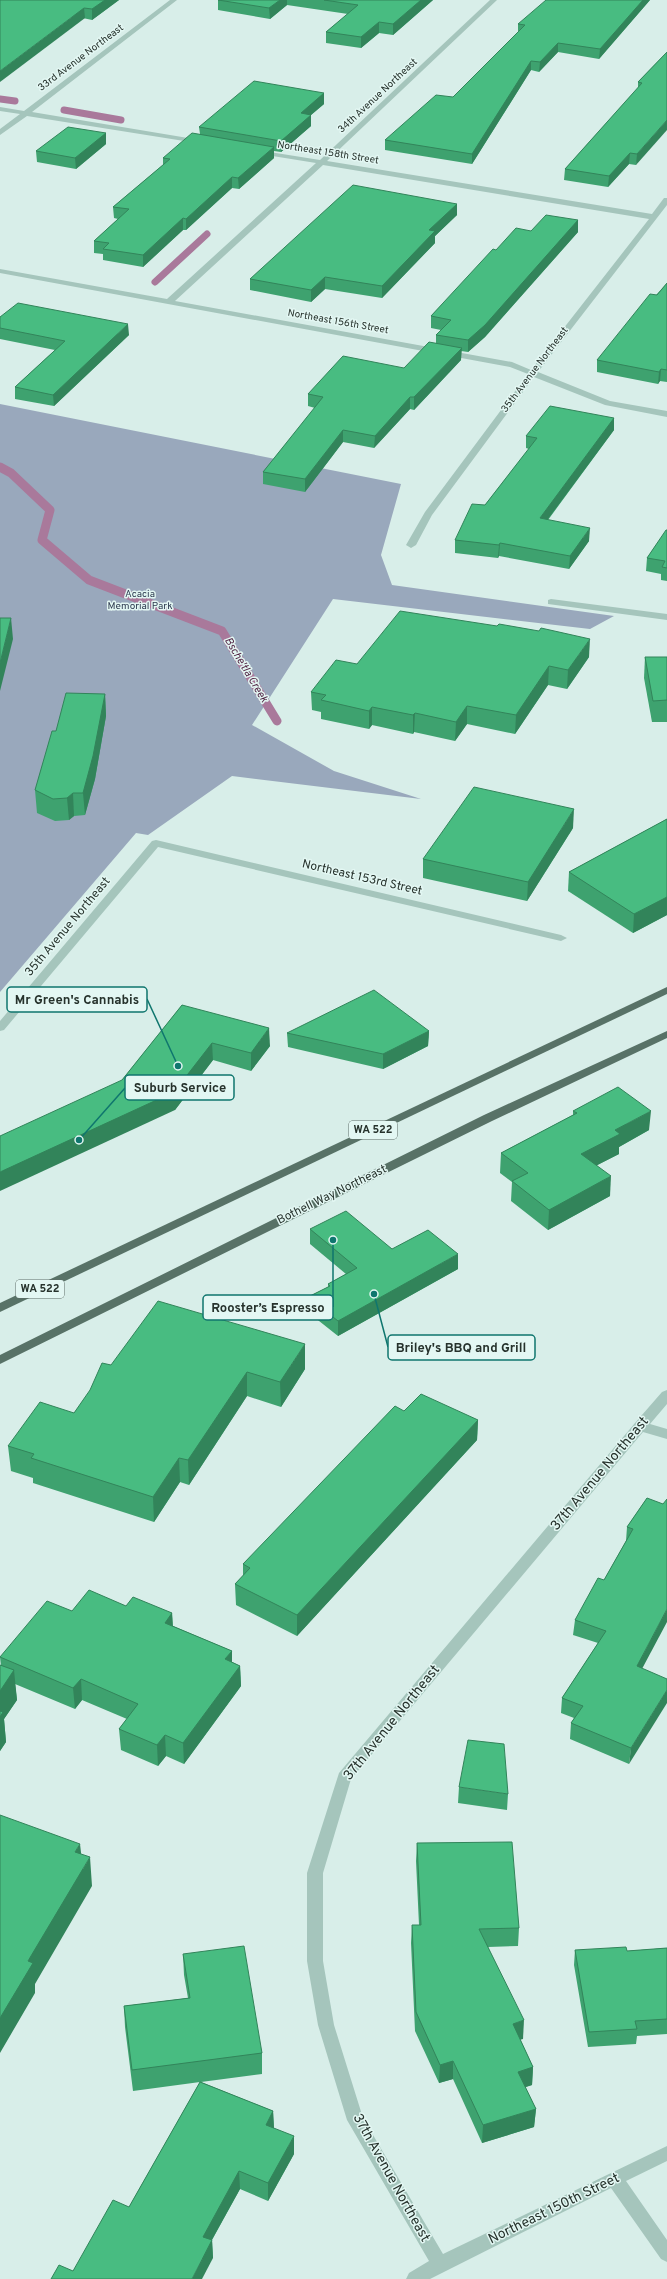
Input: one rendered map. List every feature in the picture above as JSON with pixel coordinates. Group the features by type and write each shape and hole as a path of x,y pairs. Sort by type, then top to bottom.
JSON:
{"main road":[{"name":"WA 522","path":"0,1308 667,990"},
{"name":"Bothell Way Northeast","path":"0,1360 488,1118 667,1034"}],"street":[{"name":"33rd Avenue Northeast","path":"0,133 174,0"},
{"name":"34th Avenue Northeast","path":"169,302 322,162 494,0"},
{"path":"0,109 205,143"},
{"name":"Northeast 158th Street","path":"252,151 652,217"},
{"name":"35th Avenue Northeast","path":"411,545 428,514 533,373 652,217 667,200"},
{"name":"Northeast 156th Street","path":"0,271 512,365 608,403 667,414"},
{"path":"551,602 667,617"},
{"name":"35th Avenue Northeast","path":"0,1028 156,843"},
{"name":"Northeast 153rd Street","path":"156,843 561,938"},
{"name":"37th Avenue Northeast","path":"440,2264 355,2120 326,2024 315,1961 315,1874 344,1777 667,1395"},
{"path":"640,1426 667,1434"},
{"name":"Northeast 150th Street","path":"440,2264 615,2180 667,2153"},
{"path":"615,2180 667,2254"},
{"path":"416,2279 440,2264"}],"green space":[{"name":"Acacia Memorial Park","path":"0,404 401,484 381,555 392,585 614,616 590,629 333,599 252,725 334,771 421,799 232,776 148,835 136,833 0,992"}],"building":[{"path":"0,0 105,0 92,9 84,8 0,71"},
{"path":"218,0 280,0 269,8"},
{"path":"324,0 421,0 393,24 379,22 361,37 326,32 358,5"},
{"path":"546,0 643,0 600,49 558,43 540,62 531,61 472,154 385,140 436,95 453,97 525,25 518,24"},
{"path":"667,52 667,120 637,154 630,153 609,176 565,169 642,83 638,82"},
{"path":"254,81 324,93 301,113 311,115 281,141 199,127"},
{"path":"68,127 106,133 75,158 36,151"},
{"path":"192,133 274,147 238,178 232,177 186,219 183,218 143,255 103,249 109,243 94,241 129,209 113,207 170,159 163,158"},
{"path":"353,185 457,204 429,230 435,231 382,286 325,277 311,290 250,279"},
{"path":"546,215 578,220 485,325 468,340 436,335 451,320 431,316 493,249 496,250 516,228 531,231"},
{"path":"667,283 667,370 661,369 659,372 597,360 650,294 657,295"},
{"path":"18,303 128,324 53,395 15,387 65,341 0,328 0,317"},
{"path":"429,342 462,348 414,397 410,397 375,436 343,430 305,479 263,472 323,397 308,394 343,356 404,368"},
{"path":"550,406 614,418 540,518 590,528 570,556 500,543 499,545 455,540 472,504 485,505 537,438 526,436"},
{"path":"666,530 667,568 662,567 665,561 647,558"},
{"path":"400,611 497,626 499,624 539,631 541,628 590,639 568,670 549,666 516,715 467,706 456,722 415,713 413,715 372,707 369,711 321,700 326,695 311,692 336,660 357,664"},
{"path":"0,618 11,618 0,663"},
{"path":"645,657 667,657 667,700 653,701"},
{"path":"66,693 105,694 93,756 83,793 73,793 67,798 53,799 35,790 52,731 56,731"},
{"path":"474,787 574,809 528,882 423,859"},
{"path":"667,819 667,897 634,914 569,872"},
{"path":"374,990 429,1031 383,1054 287,1033"},
{"path":"182,1005 269,1028 251,1053 212,1043 174,1092 0,1172 0,1136 122,1080"},
{"path":"618,1087 651,1111 615,1130 620,1134 581,1154 611,1176 549,1210 512,1181 528,1173 501,1153 577,1113 573,1111"},
{"path":"346,1211 392,1249 428,1230 458,1254 338,1321 308,1297 330,1286 328,1284 357,1268 310,1229"},
{"path":"158,1301 305,1344 280,1382 247,1372 188,1460 179,1458 153,1497 31,1458 34,1454 8,1446 40,1402 74,1413 90,1390 102,1363 111,1365"},
{"path":"421,1394 478,1420 297,1615 235,1584 250,1568 243,1564 395,1406 404,1411"},
{"path":"647,1498 663,1504 667,1499 667,1609 637,1666 667,1679 667,1690 631,1748 571,1723 583,1706 562,1698 606,1631 575,1620 598,1578 604,1580 633,1529 627,1527"},
{"path":"89,1590 126,1606 133,1597 172,1613 165,1623 232,1651 225,1659 240,1666 183,1743 165,1735 157,1745 119,1729 138,1704 81,1679 73,1688 0,1657 47,1601 72,1611"},
{"path":"0,1665 14,1670 0,1691"},
{"path":"468,1740 504,1744 508,1794 459,1787"},
{"path":"0,1815 80,1844 75,1852 90,1857 28,1961 33,1963 0,2018"},
{"path":"512,1842 519,1928 479,1929 524,2020 513,2024 533,2067 518,2072 536,2109 483,2125 453,2061 440,2065 416,2012 412,1925 421,1925 417,1843"},
{"path":"244,1946 262,2053 132,2070 124,2006 190,1998 183,1954"},
{"path":"626,1947 627,1951 667,1948 667,2019 635,2021 637,2029 589,2032 575,1950"},
{"path":"200,2082 273,2111 266,2125 294,2136 268,2183 239,2171 203,2237 212,2240 192,2279 51,2279 59,2265 73,2271 113,2200 129,2207"}],"waterway":[{"path":"0,99 15,101"},
{"path":"64,110 121,120"},
{"path":"155,282 207,234"},
{"name":"Bsche'tla Creek","path":"0,467 11,473 50,510 42,540 89,580 222,631 277,721"}],"place":[{"name":"Mr Green's Cannabis","path":"178,1066"},
{"name":"Suburb Service","path":"79,1140"},
{"name":"Rooster’s Espresso","path":"333,1240"},
{"name":"Briley's BBQ and Grill","path":"374,1294"}]}
